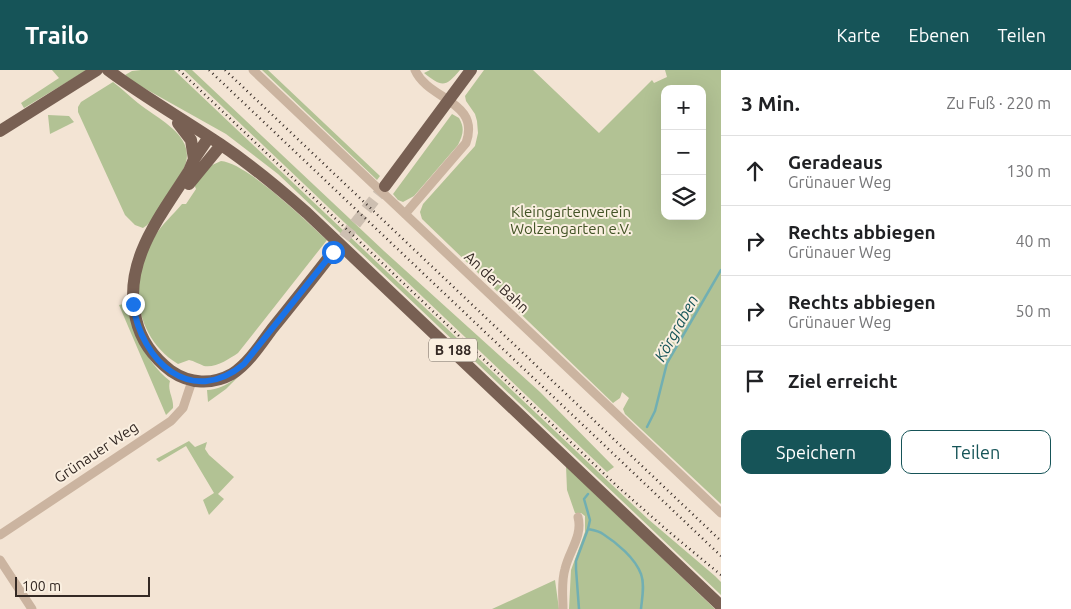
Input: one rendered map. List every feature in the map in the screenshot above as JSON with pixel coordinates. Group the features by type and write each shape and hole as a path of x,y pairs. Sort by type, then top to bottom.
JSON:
{"main road":[{"path":"0,131 97,70"},
{"name":"B 188","path":"108,70 170,114 209,137 255,169 307,213 721,606"},
{"path":"385,186 471,70"},
{"path":"170,114 191,140 194,159"},
{"path":"209,137 194,159 189,171 140,253 133,280 132,295 137,324 146,345 162,364 176,374 192,380 208,382 233,373 244,364 333,252"},
{"path":"156,224 167,213 221,145"}],"street":[{"name":"An der Bahn","path":"253,70 721,513"},
{"path":"405,214 466,143 470,130 467,120 460,109 424,85 415,70"},
{"name":"Grünauer Weg","path":"0,534 171,421 183,408 192,380"},
{"path":"563,609 563,581 565,569 580,532 578,517"},
{"path":"0,560 32,609"}],"green space":[{"path":"52,70 87,70 24,108 21,103 59,78"},
{"path":"174,70 648,519 715,576 721,582 721,595 278,174 226,134 135,83 125,75 132,71"},
{"path":"184,70 192,70 384,251 540,392 614,467 607,472"},
{"path":"262,70 268,70 380,176 377,180"},
{"path":"430,70 460,70 451,80 443,84 424,73"},
{"name":"Kleingartenverein Wolzengarten e.V.","path":"484,70 533,70 599,133 652,80 654,83 667,77 665,70 721,70 721,504 625,414 623,409 629,398 622,392 620,398 613,403 422,219 420,212 423,204 475,146 478,133 477,121 475,114 466,101 465,96"},
{"path":"113,82 177,132 186,148 187,158 184,168 154,217 143,228 135,225 125,215 78,112 81,102"},
{"path":"452,114 459,118 463,128 458,145 414,196 403,202 398,200 393,194"},
{"path":"48,115 69,116 74,122 50,134"},
{"path":"221,161 232,164 260,182 327,240 238,353 213,366 204,366 189,360 178,364 163,353 152,339 144,323 138,288 141,270 146,253 158,232 182,204 186,204 196,189 194,184 210,166"},
{"path":"128,303 147,355 170,381 169,388 173,408 166,415 119,305"},
{"path":"245,370 226,389 208,402 207,390 222,387"},
{"path":"189,441 195,447 207,442 205,449 209,455 234,477 218,494 224,499 209,515 203,500 214,493 186,446 159,462 156,459"},
{"path":"566,466 715,609 569,609 571,570 585,532 585,516 581,513 575,513 567,490"},
{"path":"555,580 559,609 492,609"}],"waterway":[{"name":"Körgraben","path":"647,427 655,411 667,363 721,270"},
{"name":"Körgraben","path":"588,494 584,499 590,520 588,529 600,532 620,546 638,568 643,583 641,609"},
{"path":"579,609 576,561 588,529"}],"tunnel":[{"path":"333,252 385,186"}],"railway":[{"path":"179,70 617,486 721,575"},
{"path":"209,70 721,556"},
{"path":"225,70 721,541"}],"route":[{"path":"133,304 141,335 154,356 162,364 184,378 198,382 208,382 233,373 244,364 333,252"}]}
